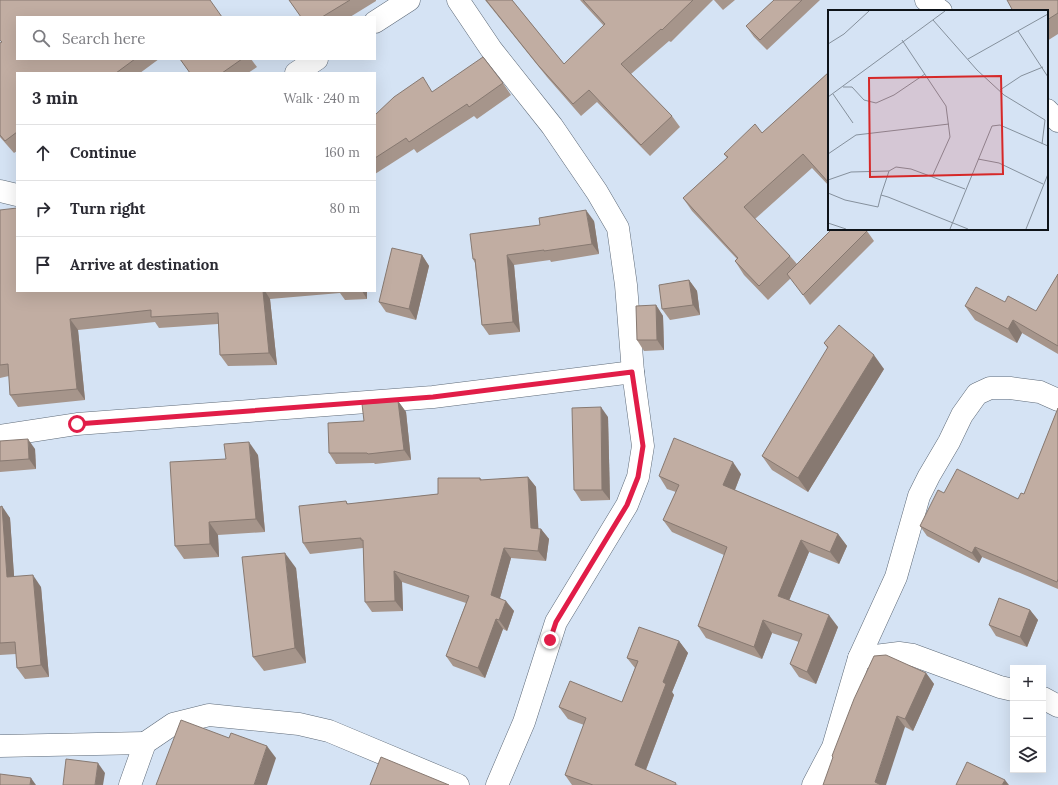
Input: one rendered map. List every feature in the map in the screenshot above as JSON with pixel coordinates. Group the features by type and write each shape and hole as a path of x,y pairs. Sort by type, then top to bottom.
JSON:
{"street":[{"path":"376,21 409,0"},
{"path":"458,0 491,49 552,126 597,192 618,228 626,286 632,372 643,446 638,477 627,505 556,622 524,722 497,785"},
{"path":"926,0 940,10"},
{"path":"298,72 316,60"},
{"path":"1048,110 1058,108"},
{"path":"1048,111 1058,121"},
{"path":"0,191 16,194"},
{"path":"0,436 77,424 433,397 632,372"},
{"path":"813,785 833,747 859,658 896,577 919,496 962,415 977,394 990,388 1010,388 1040,392 1058,400"},
{"path":"859,658 898,653 913,655 1010,689"},
{"path":"1046,700 1058,706"},
{"path":"0,746 145,743 173,724 209,715 299,724 329,731 458,785"},
{"path":"130,785 145,743"}],"building":[{"path":"0,0 210,0 221,16 16,16 16,60 134,60 117,72 16,72 16,133 5,141 0,135 0,43 2,42 0,40"},
{"path":"289,0 350,0 324,16 300,16"},
{"path":"486,0 512,0 564,64 605,24 583,0 693,0 662,30 661,29 621,64 672,116 641,145 589,90 573,104 538,65"},
{"path":"774,0 802,0 760,40 746,26"},
{"path":"1007,0 1058,0 1058,13 1048,19 1048,10 1012,10"},
{"path":"483,57 503,83 469,107 467,104 409,142 406,138 376,157 376,114 394,97 423,77 432,92"},
{"path":"181,60 241,60 223,72 189,72"},
{"path":"828,73 828,182 803,154 744,207 790,256 759,286 735,261 738,258 683,198 728,157 724,154 755,124 762,133"},
{"path":"16,208 16,292 263,292 269,353 220,355 218,313 151,317 151,310 70,319 77,389 10,395 8,364 0,365 0,210"},
{"path":"586,210 592,244 507,255 513,322 482,325 475,259 473,259 470,234 540,225 539,218"},
{"path":"831,230 867,231 803,295 787,274"},
{"path":"392,248 422,255 409,309 379,302"},
{"path":"1058,274 1058,346 1013,320 1008,329 965,306 976,287 1005,302 1008,296 1036,311"},
{"path":"689,280 693,305 662,309 659,285"},
{"path":"656,305 657,340 637,340 636,306"},
{"path":"839,325 874,355 798,478 762,456 828,347 824,343"},
{"path":"398,401 404,450 368,454 329,453 328,423 364,421 362,404"},
{"path":"601,407 602,490 574,490 572,408"},
{"path":"1058,408 1057,582 975,547 972,553 920,526 938,490 944,493 957,469 1018,499 1021,493 1024,494"},
{"path":"674,438 733,462 723,485 838,534 830,552 801,540 778,596 829,615 807,672 790,664 802,634 763,620 754,647 698,626 727,547 663,520 679,485 659,476"},
{"path":"28,439 29,459 0,461 0,441"},
{"path":"249,442 256,519 209,522 210,544 175,546 170,462 226,459 224,444"},
{"path":"528,477 531,528 541,529 538,551 504,548 491,595 506,601 499,620 496,619 478,668 446,656 469,596 394,571 395,601 365,602 363,540 361,540 361,538 303,543 299,506 346,501 347,504 438,494 438,478 480,478 480,480"},
{"path":"2,506 7,577 33,575 41,665 17,668 15,642 0,643 0,507"},
{"path":"285,553 295,648 253,657 242,557"},
{"path":"999,598 1030,610 1020,637 989,625"},
{"path":"639,627 679,641 663,682 666,684 635,765 676,783 675,785 593,785 565,775 586,718 559,707 570,681 622,702 638,661 627,658"},
{"path":"886,655 926,673 905,719 897,716 875,782 881,785 823,785 833,757 832,756 854,699 874,656"},
{"path":"181,720 229,738 231,733 267,746 254,785 156,785"},
{"path":"381,757 449,785 370,785"},
{"path":"66,759 98,763 95,785 63,785"},
{"path":"967,762 1005,780 1002,785 956,785"},
{"path":"0,774 31,778 30,785 0,785"}],"route":[{"path":"77,424 433,397 632,372 643,446 638,477 627,505 556,622 550,640"}]}
